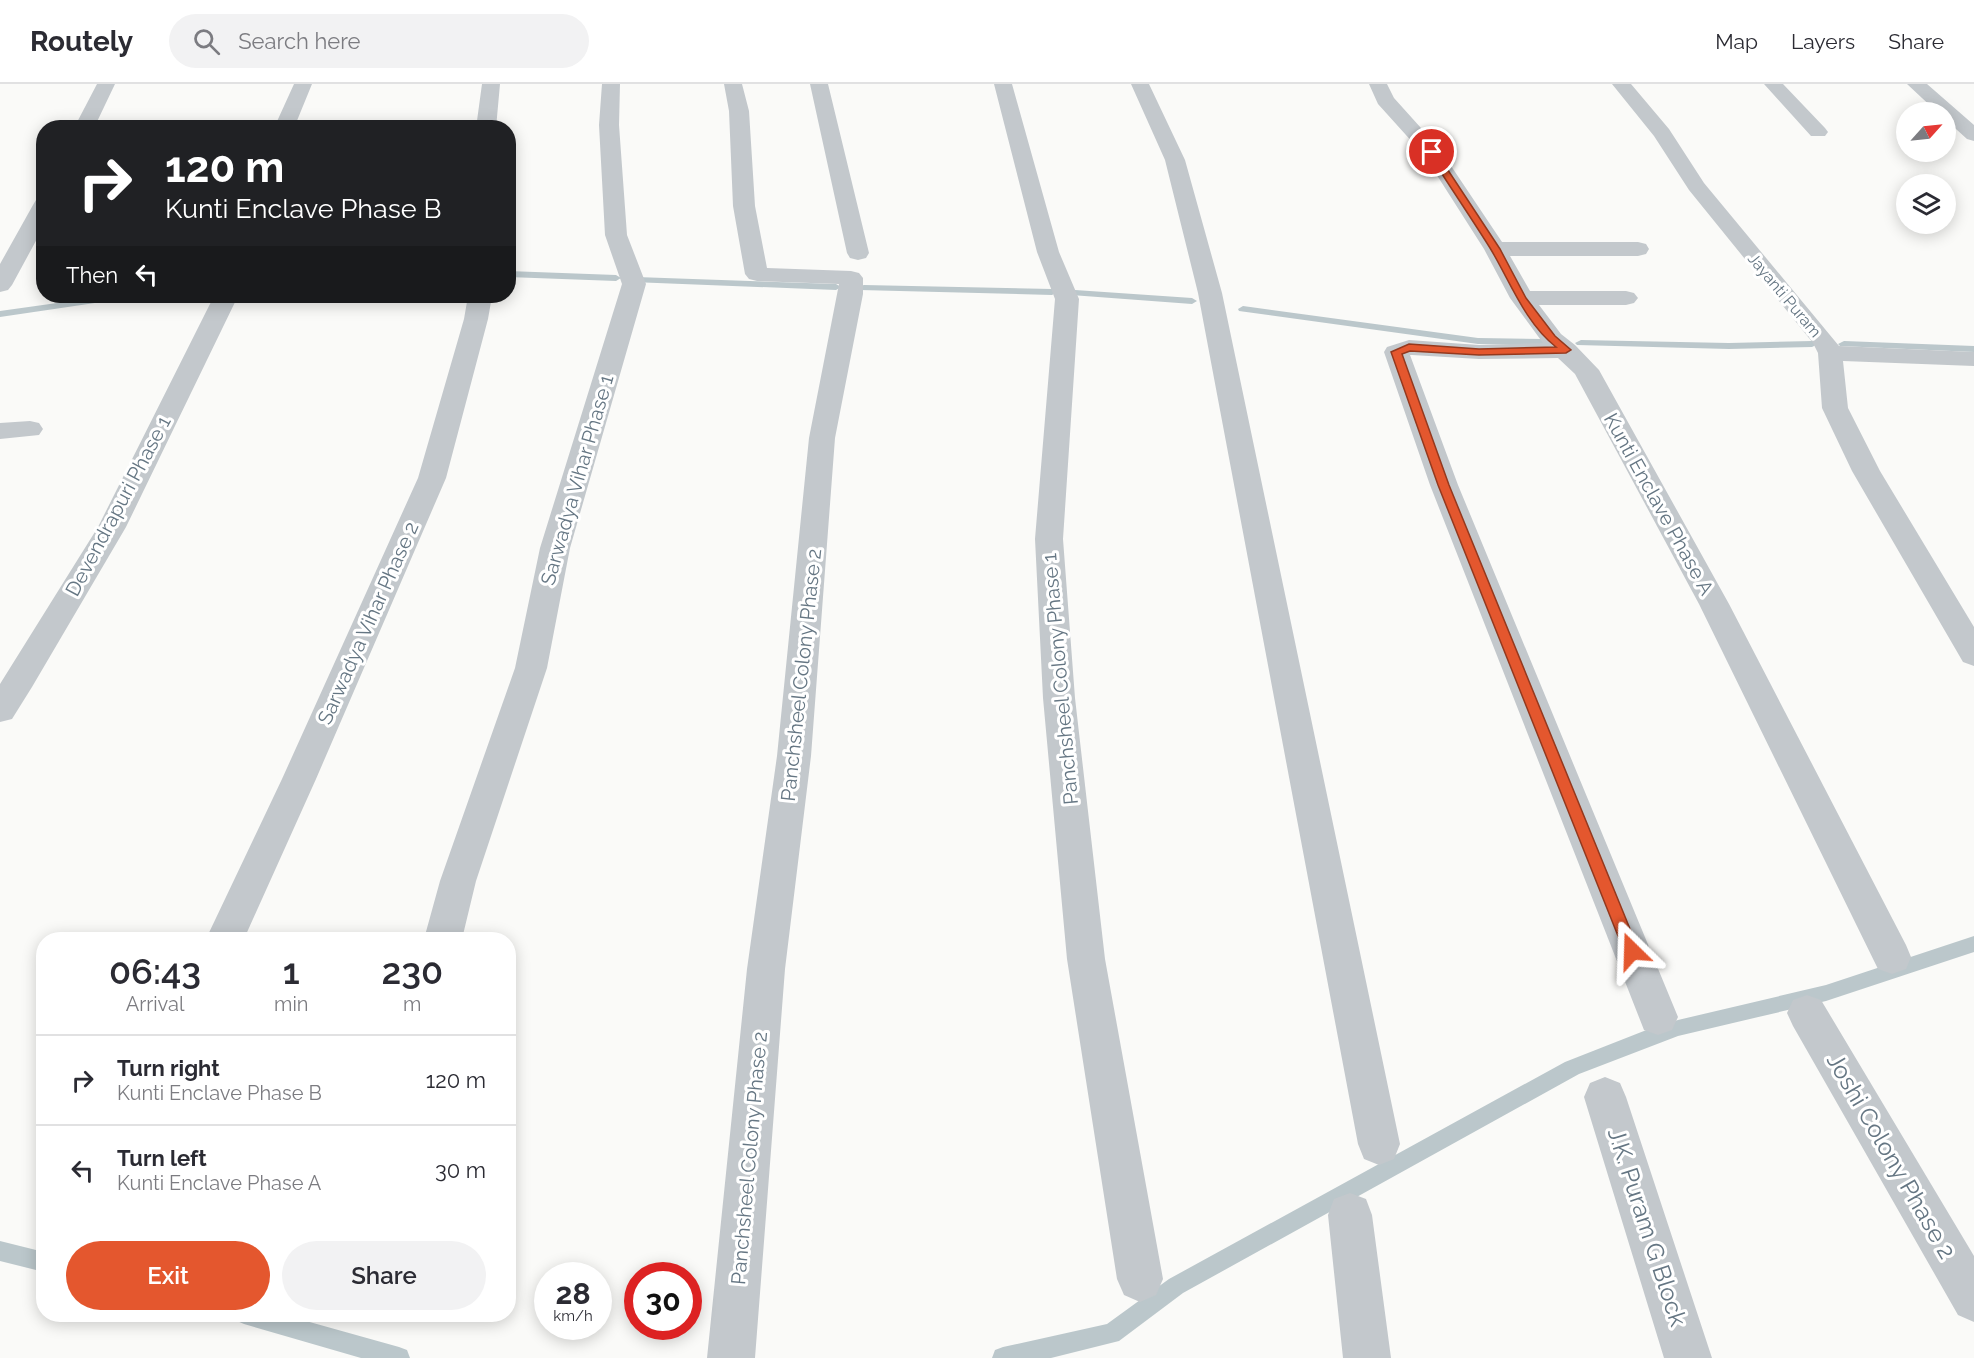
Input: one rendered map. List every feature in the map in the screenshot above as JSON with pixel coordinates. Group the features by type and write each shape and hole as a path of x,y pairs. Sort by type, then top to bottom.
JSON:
{"street":[{"path":"88,120 105,84"},
{"path":"287,120 303,84"},
{"path":"487,120 491,84"},
{"name":"Sarwadya Vihar Phase 1","path":"445,932 458,881 531,668 555,548 634,284 616,235 609,124 611,84"},
{"name":"Panchsheel Colony Phase 2","path":"730,1358 766,969 795,744 822,438 851,294 851,278 757,274 744,206 739,111 734,84"},
{"path":"819,84 858,253"},
{"name":"Panchsheel Colony Phase 1","path":"1003,84 1034,206 1048,252 1067,298 1049,539 1059,698 1086,960 1140,1279"},
{"path":"1140,84 1175,160 1210,293 1379,1144"},
{"name":"Kunti Enclave Phase A","path":"1378,84 1385,100 1432,152 1495,249 1522,298 1552,339 1586,370 1714,604 1892,957"},
{"name":"Jayanti Puram","path":"1621,84 1662,133 1696,186 1793,306 1824,340 1830,353 1835,408 1866,471 1974,654"},
{"path":"1773,84 1818,132"},
{"path":"1916,84 1974,135"},
{"path":"0,285 36,220"},
{"path":"1495,249 1638,249"},
{"path":"1522,298 1626,297"},
{"name":"Devendrapuri Phase 1","path":"0,710 21,679 112,526 222,303"},
{"name":"Sarwadya Vihar Phase 2","path":"228,932 299,779 432,478 479,303"},
{"path":"1566,350 1479,352 1409,347 1396,352 1444,485 1658,1017"},
{"path":"1830,353 1974,359"},
{"path":"0,431 30,429"},
{"name":"Joshi Colony Phase 2","path":"1808,1013 1974,1299"},
{"name":"J.K. Puram G Block","path":"1605,1097 1688,1358"},
{"path":"1350,1215 1367,1358"}],"waterway":[{"path":"516,274 616,278"},
{"path":"636,280 836,287"},
{"path":"864,288 1052,292"},
{"path":"1075,293 1192,301"},
{"path":"0,314 84,303"},
{"path":"1243,309 1478,341 1543,342"},
{"path":"1581,343 1729,346 1812,344"},
{"path":"1844,344 1974,349"},
{"path":"1003,1358 1112,1334 1176,1286 1572,1068 1649,1037 1678,1028 1826,993 1974,944"},
{"path":"0,1251 36,1260"},
{"path":"272,1322 399,1358"}],"route":[{"path":"1432,152 1495,249 1522,298 1552,339 1566,350 1479,352 1409,347 1396,352 1444,485 1632,951"}]}
